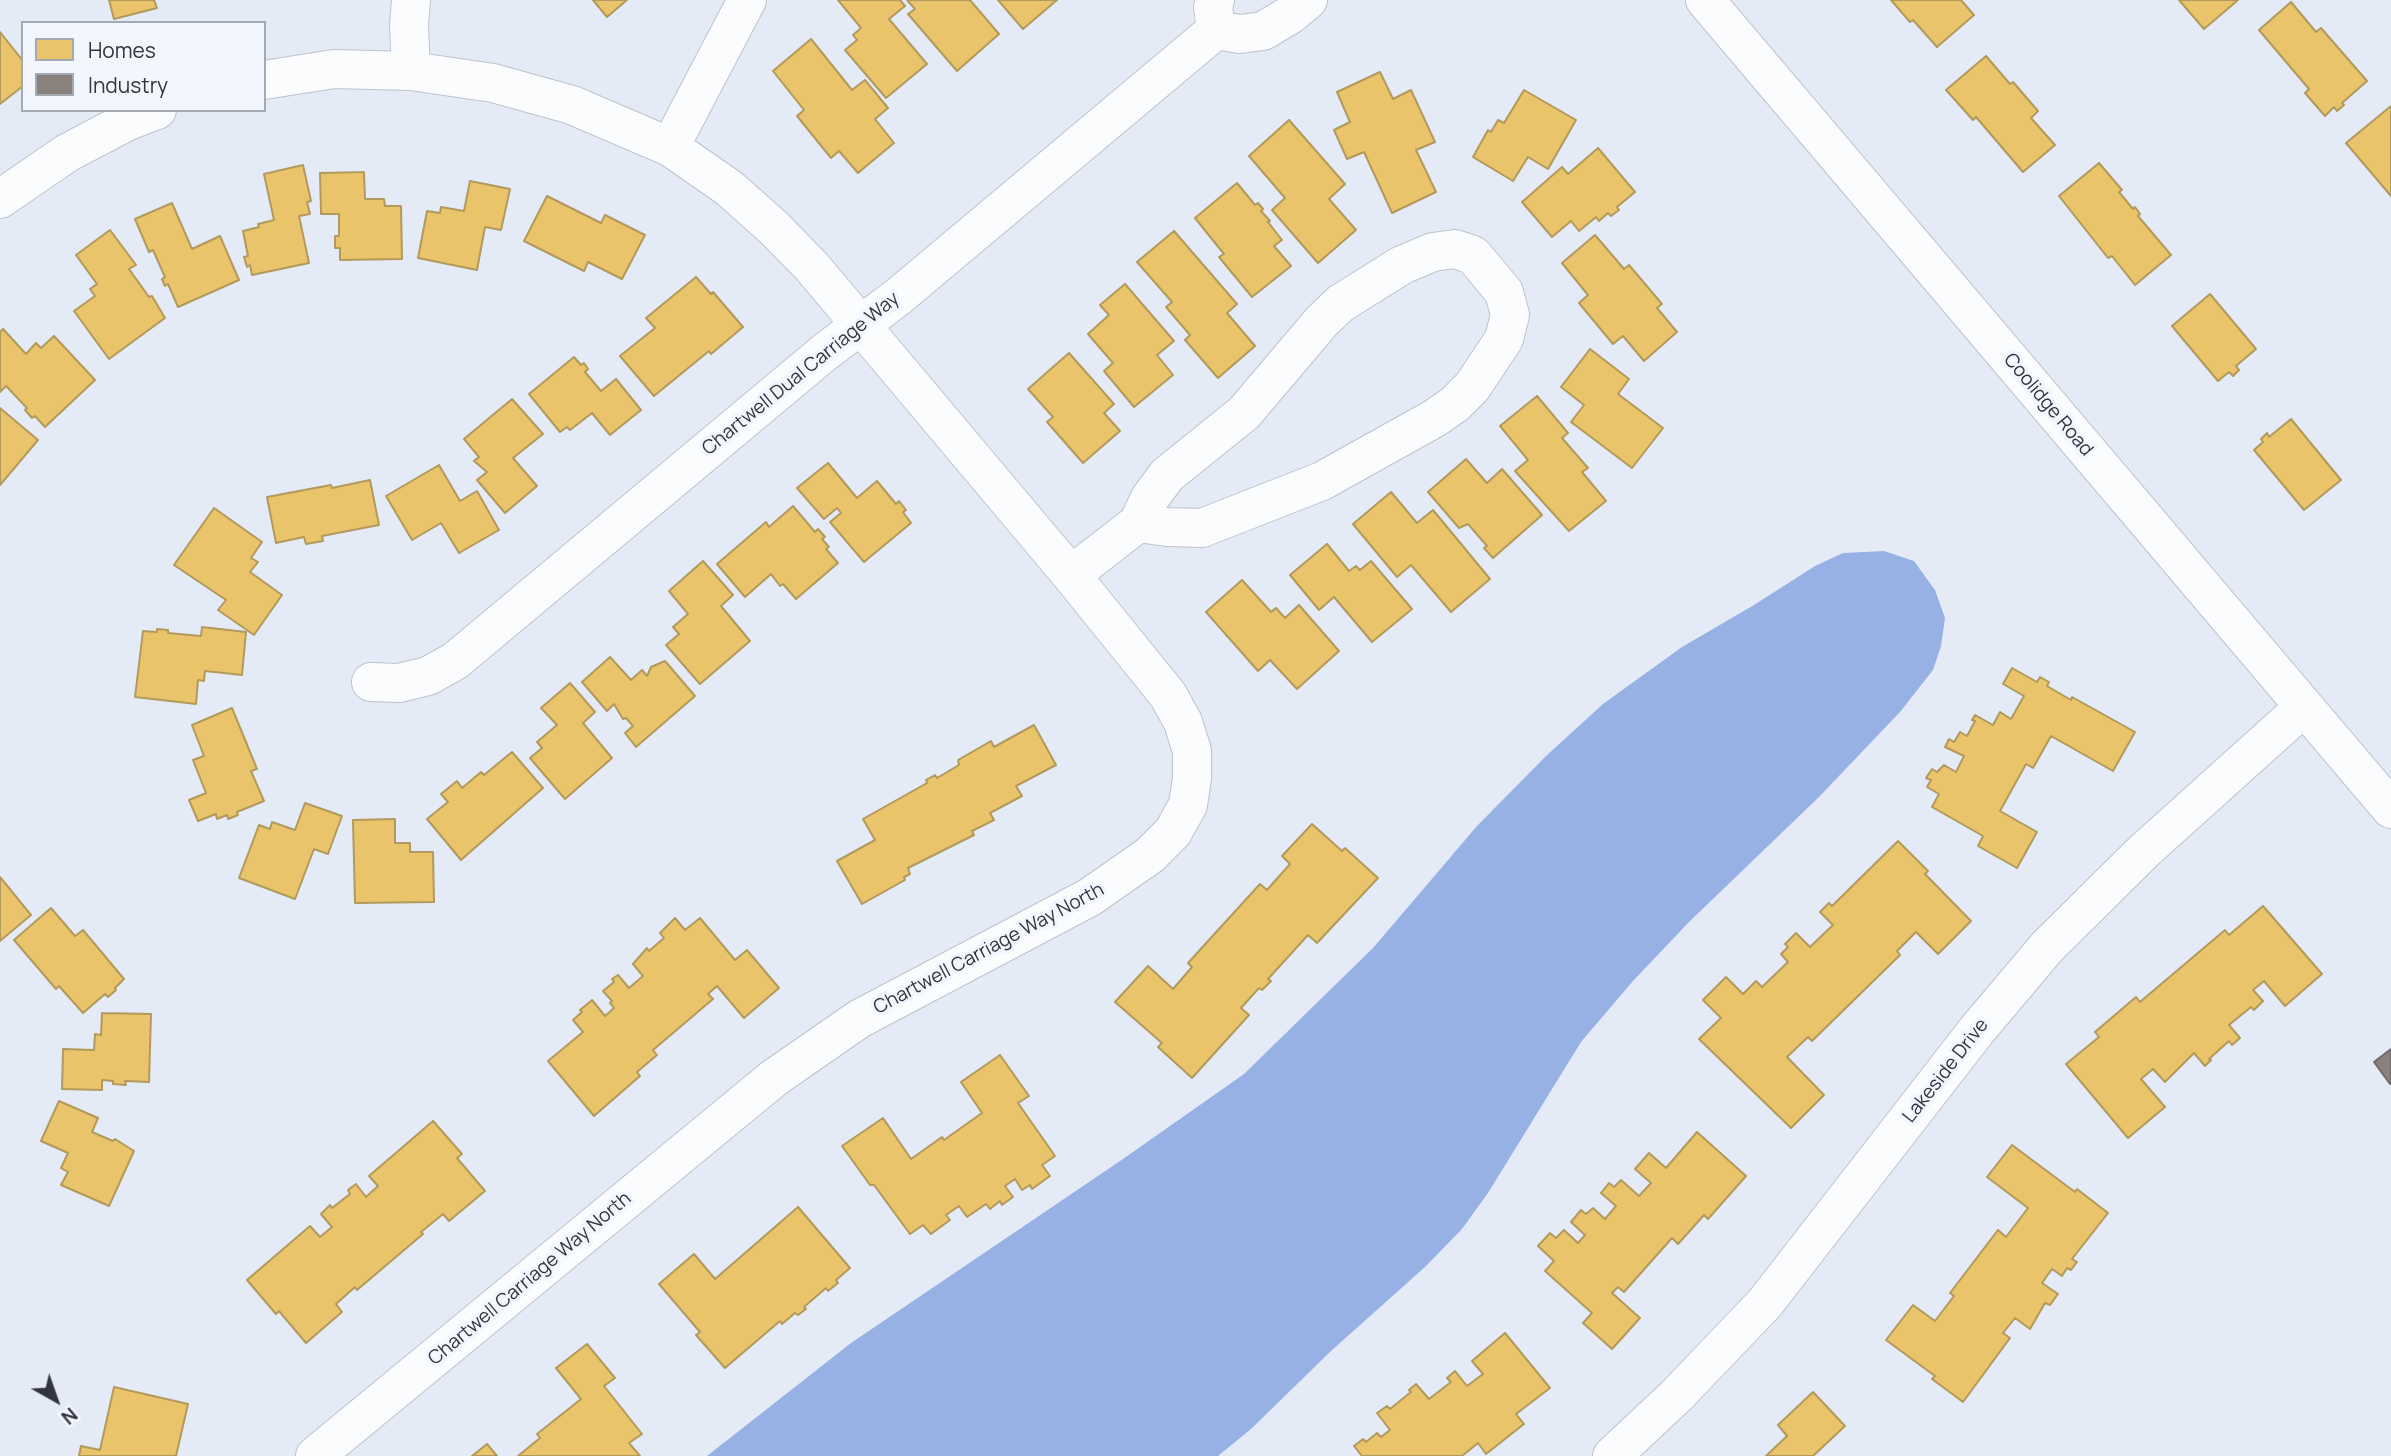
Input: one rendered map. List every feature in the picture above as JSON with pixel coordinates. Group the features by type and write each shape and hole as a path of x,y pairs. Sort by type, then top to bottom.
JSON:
{"street":[{"path":"411,0 411,71"},
{"path":"670,148 747,0"},
{"name":"Chartwell Dual Carriage Way","path":"371,682 399,682 428,676 455,661 825,352 862,326 1215,15 1240,34 1263,31 1290,15 1308,0"},
{"name":"Coolidge Road","path":"1704,0 2304,707 2378,769 2391,809"},
{"name":"Chartwell Carriage Way North","path":"266,80 334,69 411,71 493,83 572,106 670,148 729,188 812,267 1071,575 1168,695 1183,722 1192,751 1188,805 1173,832 1150,855 1090,897 859,1019 784,1070 315,1456"},
{"path":"0,199 67,153 128,121 152,112"},
{"path":"1071,575 1138,523 1150,498 1167,475 1244,414 1321,321 1342,303 1402,265 1433,252 1455,249 1473,255 1504,292 1510,315 1504,340 1472,387 1455,404 1435,418 1322,481 1202,528 1138,523"},
{"name":"Lakeside Drive","path":"1612,1456 1677,1395 1765,1303 1977,1030 2047,947 2144,851 2304,707"}],"water":[{"path":"1884,551 1914,561 1935,590 1945,618 1941,646 1933,670 1900,712 1819,797 1689,922 1633,981 1581,1042 1488,1193 1462,1229 1425,1267 1331,1351 1251,1429 1218,1456 707,1456 851,1343 1244,1074 1373,948 1477,826 1546,756 1603,704 1682,647 1815,566 1843,553"}],"building: Homes":[{"path":"109,0 154,0 157,8 114,19"},
{"path":"593,0 627,0 607,17"},
{"path":"838,0 900,0 905,6 889,19 927,64 886,98 845,50 857,40 853,35 861,28"},
{"path":"907,0 970,0 999,34 957,71 908,14 915,9"},
{"path":"998,0 1057,0 1023,29"},
{"path":"1891,0 1961,0 1974,15 1937,47"},
{"path":"2179,0 2238,0 2204,29"},
{"path":"2291,2 2316,32 2321,28 2367,81 2342,103 2344,105 2337,111 2334,107 2325,116 2305,93 2309,89 2259,30"},
{"path":"0,32 21,58 21,88 0,104"},
{"path":"811,39 852,90 865,80 888,108 875,119 894,143 858,173 839,151 831,158 797,116 804,110 773,71"},
{"path":"1986,56 2038,111 2031,118 2055,145 2023,172 1976,117 1973,120 1946,90"},
{"path":"1380,72 1393,99 1411,90 1435,142 1416,150 1436,192 1392,213 1364,152 1347,159 1334,130 1350,122 1337,92"},
{"path":"1524,90 1576,120 1548,169 1528,157 1513,181 1473,157 1488,130 1491,132 1498,120 1504,123"},
{"path":"2391,106 2391,196 2346,143"},
{"path":"1289,120 1345,184 1329,199 1356,230 1318,263 1272,210 1285,198 1249,156"},
{"path":"1598,148 1635,192 1617,207 1619,210 1611,216 1608,213 1599,221 1596,217 1579,231 1571,221 1552,237 1522,202 1562,167 1568,174"},
{"path":"2099,163 2122,190 2119,192 2133,209 2135,207 2140,214 2138,216 2171,255 2135,285 2112,256 2108,258 2059,196"},
{"path":"303,165 311,201 307,202 310,214 299,216 309,263 252,275 250,265 247,267 244,257 248,256 243,231 274,220 264,174"},
{"path":"364,172 365,199 384,199 385,206 401,206 402,259 340,260 340,248 335,248 335,236 339,236 339,214 321,214 320,173"},
{"path":"470,181 510,189 501,230 485,227 477,270 418,258 427,211 440,213 441,207 464,211"},
{"path":"1237,183 1255,205 1258,203 1263,209 1261,211 1282,240 1274,246 1291,266 1252,297 1219,257 1224,254 1195,218"},
{"path":"547,196 601,223 605,215 645,235 622,279 588,262 584,271 524,241"},
{"path":"172,203 192,249 220,236 239,280 178,307 168,284 165,286 162,279 165,277 153,250 149,252 135,219"},
{"path":"110,230 136,265 129,269 149,297 152,296 165,318 109,359 74,311 95,296 90,289 97,284 76,255"},
{"path":"1174,231 1237,304 1227,313 1255,346 1218,378 1185,340 1190,335 1166,307 1172,302 1137,262"},
{"path":"1595,235 1624,269 1629,265 1662,304 1657,308 1677,332 1644,361 1623,336 1613,344 1579,303 1588,295 1562,263"},
{"path":"696,277 711,294 713,292 743,327 654,396 620,356 655,328 646,318"},
{"path":"1125,284 1174,341 1157,355 1173,375 1134,407 1104,371 1113,363 1088,334 1109,315 1100,305"},
{"path":"2210,294 2256,349 2236,366 2239,370 2233,376 2229,372 2218,381 2172,326"},
{"path":"3,329 26,354 36,343 41,348 54,336 95,380 45,427 35,416 32,418 25,410 27,408 6,386 0,392 0,332"},
{"path":"1590,349 1629,379 1618,394 1663,428 1632,468 1571,422 1584,405 1561,387"},
{"path":"1069,353 1114,404 1104,413 1120,431 1083,463 1047,422 1053,417 1028,389"},
{"path":"574,357 581,365 584,363 588,369 585,372 601,391 616,379 641,410 610,435 592,413 570,430 567,427 560,432 529,394"},
{"path":"1537,396 1568,433 1562,438 1588,468 1582,472 1606,501 1569,531 1515,471 1528,460 1500,426"},
{"path":"512,399 543,434 513,458 537,486 505,513 477,480 487,472 474,461 479,457 464,439"},
{"path":"0,408 38,440 0,485"},
{"path":"2291,419 2341,480 2304,510 2254,450 2263,442 2261,439 2267,433 2269,437"},
{"path":"1466,459 1487,483 1502,469 1542,515 1493,558 1484,548 1487,546 1468,524 1459,528 1428,492"},
{"path":"828,463 857,498 877,481 896,504 899,501 911,523 864,562 830,522 841,513 837,508 824,519 797,488"},
{"path":"439,465 460,501 477,491 499,530 459,553 441,523 412,540 386,496"},
{"path":"370,480 379,525 322,536 323,541 306,544 304,537 276,543 267,497"},
{"path":"1391,492 1417,523 1433,510 1490,579 1451,612 1411,565 1397,577 1353,524"},
{"path":"793,506 815,532 818,529 825,537 822,539 829,547 826,549 838,563 796,599 783,584 780,586 771,574 745,597 717,564 766,522 769,527"},
{"path":"214,508 262,542 251,558 258,562 250,572 282,595 254,635 218,610 226,600 174,565"},
{"path":"1327,544 1349,571 1356,566 1360,570 1371,561 1412,609 1372,642 1334,597 1319,610 1290,575"},
{"path":"703,561 733,595 721,606 750,641 700,684 666,645 679,634 673,627 688,614 669,591"},
{"path":"1242,580 1271,612 1276,608 1285,618 1299,605 1339,651 1297,689 1270,660 1258,671 1206,612"},
{"path":"202,627 246,632 242,675 205,671 204,681 198,680 196,704 135,697 143,631 157,632 157,629 168,630 168,633 201,636"},
{"path":"610,657 631,680 642,670 647,676 651,667 665,661 695,696 636,747 625,733 633,726 626,718 623,719 614,704 607,711 582,682"},
{"path":"2012,668 2037,682 2040,677 2049,682 2047,686 2071,700 2072,697 2135,732 2113,771 2051,736 2033,768 2026,764 2000,811 2037,832 2017,868 1978,846 1983,836 1932,807 1939,794 1927,787 1931,780 1926,778 1932,769 1937,772 1944,765 1956,772 1964,756 1945,747 1949,739 1954,742 1960,732 1967,736 1975,721 1972,720 1975,715 1993,725 2000,712 2011,719 2024,696 2003,684"},
{"path":"570,683 595,712 583,723 612,758 565,799 530,758 542,748 537,742 557,725 541,708"},
{"path":"232,708 257,769 251,771 264,801 237,812 238,815 228,819 227,815 217,819 216,814 198,821 189,800 206,793 193,760 204,756 192,725"},
{"path":"1034,725 1056,765 1016,786 1022,796 990,813 994,820 972,831 974,835 908,868 910,874 904,877 905,880 862,904 837,861 875,840 863,819 927,783 926,780 935,775 937,778 959,765 958,760 991,741 994,747"},
{"path":"512,752 543,788 461,860 427,819 448,802 441,794 457,781 462,788 481,772 484,775"},
{"path":"305,803 342,816 328,854 314,849 295,899 239,878 259,825 270,829 272,822 295,830"},
{"path":"395,819 395,843 410,843 410,852 433,852 434,902 355,903 353,820"},
{"path":"1312,824 1342,851 1345,848 1378,878 1317,943 1308,935 1268,979 1271,981 1262,990 1259,988 1241,1008 1249,1015 1192,1078 1158,1047 1162,1043 1115,1002 1148,966 1173,989 1192,967 1188,963 1260,884 1267,890 1290,864 1282,856"},
{"path":"1898,841 1928,871 1925,874 1971,921 1938,954 1916,932 1897,951 1900,955 1812,1041 1808,1037 1787,1057 1824,1095 1791,1128 1699,1039 1721,1018 1703,1000 1726,977 1743,994 1756,981 1762,987 1788,962 1781,954 1788,947 1785,944 1796,933 1810,947 1833,925 1820,912 1829,903 1832,906"},
{"path":"0,877 31,915 0,941"},
{"path":"2263,906 2322,974 2285,1006 2264,981 2253,990 2263,1001 2254,1010 2251,1007 2229,1025 2240,1038 2232,1045 2229,1041 2205,1066 2194,1053 2165,1082 2153,1069 2141,1079 2165,1107 2128,1138 2066,1064 2099,1037 2095,1032 2136,997 2140,1002 2225,930 2229,935"},
{"path":"51,908 75,936 83,930 124,979 108,997 105,994 83,1013 59,986 56,989 14,940"},
{"path":"675,918 685,930 700,918 735,960 747,950 779,988 744,1018 717,986 708,994 713,999 653,1050 657,1055 637,1072 640,1076 594,1116 548,1061 583,1032 573,1020 592,1000 605,1016 614,1008 610,1003 612,1001 603,991 614,982 612,979 618,975 629,988 643,976 633,964 647,948 649,951 664,938 660,933"},
{"path":"102,1013 151,1014 149,1082 125,1081 126,1085 102,1080 102,1090 62,1089 63,1049 94,1050 95,1034 101,1035"},
{"path":"1000,1055 1029,1096 1018,1103 1055,1156 1042,1165 1050,1176 1032,1189 1030,1185 1022,1190 1015,1179 1005,1186 1013,1197 1002,1205 1000,1201 990,1209 986,1204 967,1217 959,1206 946,1215 950,1220 931,1234 923,1225 910,1234 842,1146 883,1118 911,1159 942,1137 944,1140 982,1113 961,1082"},
{"path":"59,1101 98,1118 92,1132 113,1141 115,1139 134,1151 109,1206 61,1185 68,1172 61,1168 68,1153 41,1141"},
{"path":"433,1121 462,1154 457,1158 485,1191 449,1221 443,1214 357,1290 355,1287 336,1304 342,1312 306,1343 279,1311 276,1314 247,1280 310,1226 320,1237 332,1227 321,1214 330,1205 332,1208 350,1194 348,1190 356,1184 366,1197 378,1186 369,1176"},
{"path":"1697,1132 1746,1176 1708,1219 1704,1215 1678,1244 1672,1238 1624,1292 1618,1287 1612,1293 1640,1318 1612,1349 1583,1323 1592,1313 1545,1271 1554,1261 1538,1246 1550,1233 1556,1238 1564,1230 1578,1243 1585,1235 1571,1222 1581,1210 1586,1214 1593,1208 1605,1219 1616,1206 1601,1193 1609,1183 1614,1187 1621,1180 1639,1196 1651,1183 1635,1169 1649,1153 1666,1168"},
{"path":"2012,1145 2108,1213 2072,1259 2077,1262 2071,1270 2067,1268 2062,1276 2052,1269 2042,1283 2058,1294 2050,1305 2045,1303 2030,1329 2015,1318 2003,1333 2010,1338 1963,1402 1932,1379 1935,1376 1886,1340 1913,1305 1935,1321 1954,1296 1950,1293 1998,1230 2006,1237 2028,1208 1987,1177"},
{"path":"798,1207 850,1268 836,1280 838,1283 828,1291 826,1288 804,1307 806,1309 798,1315 795,1313 782,1324 780,1321 725,1368 696,1335 700,1332 659,1284 694,1254 715,1279"},
{"path":"1505,1333 1550,1388 1516,1414 1524,1424 1486,1454 1478,1443 1462,1456 1362,1456 1354,1446 1363,1439 1366,1442 1377,1433 1381,1437 1390,1430 1377,1413 1387,1406 1390,1409 1411,1392 1409,1390 1416,1384 1429,1399 1451,1382 1447,1378 1455,1371 1467,1386 1483,1374 1472,1361"},
{"path":"587,1344 615,1378 604,1386 642,1434 629,1443 640,1456 518,1456 540,1438 537,1434 581,1399 556,1368"},
{"path":"114,1387 188,1404 176,1456 79,1456 81,1446 100,1450"},
{"path":"1813,1392 1845,1426 1813,1456 1766,1456 1787,1436 1778,1425"},
{"path":"487,1444 497,1456 472,1456"}],"building: Industry":[{"path":"2391,1049 2391,1083 2390,1084 2374,1062"}]}
